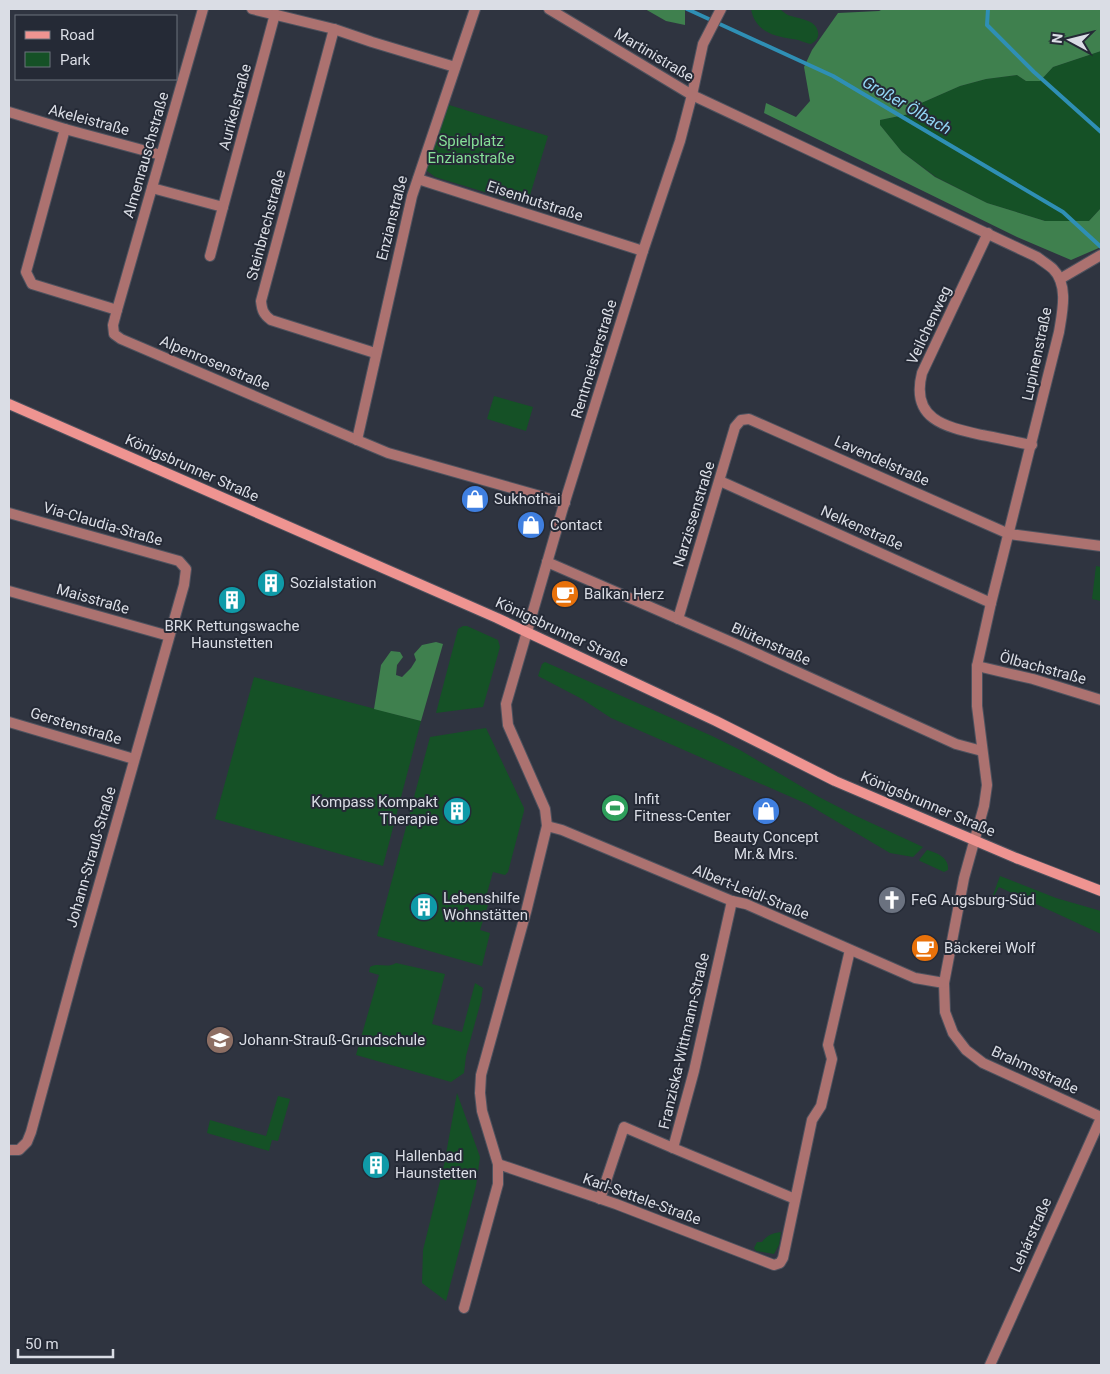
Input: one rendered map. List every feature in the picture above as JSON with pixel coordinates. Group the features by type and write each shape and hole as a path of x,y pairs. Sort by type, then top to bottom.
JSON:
{"main road":[{"name":"Königsbrunner Straße","path":"9,404 527,632 716,721 835,781 1021,860 1101,891"}],"street":[{"name":"Almenrauschstraße","path":"117,310 203,9"},
{"path":"252,9 334,29 455,67"},
{"name":"Enzianstraße","path":"357,440 375,353 412,196 475,9"},
{"name":"Martinistraße","path":"549,9 692,95 703,44 719,12"},
{"name":"Aurikelstraße","path":"210,256 275,14"},
{"name":"Steinbrechstraße","path":"334,29 261,301 262,310 265,316 271,320 375,353"},
{"path":"692,95 941,212 988,232 1037,257 1053,269 1060,279 1101,256"},
{"name":"Rentmeisterstraße","path":"547,826 545,808 508,724 506,704 565,503 643,251 680,141 692,95"},
{"name":"Akeleistraße","path":"9,112 65,130 161,155"},
{"path":"65,130 26,272 32,284 117,310"},
{"name":"Eisenhutstraße","path":"418,178 643,251"},
{"path":"152,188 223,206"},
{"name":"Veilchenweg","path":"988,232 922,373 920,394 930,415 946,426 1032,445"},
{"name":"Lupinenstraße","path":"974,840 984,806 987,785 977,706 977,666 1059,332 1063,303 1060,279"},
{"name":"Alpenrosenstraße","path":"117,310 113,325 114,334 121,339 388,452 565,503"},
{"name":"Lavendelstraße","path":"741,420 749,419 766,426 1009,534 1101,546"},
{"name":"Narzissenstraße","path":"678,619 735,427 741,420"},
{"name":"Nelkenstraße","path":"720,481 991,603"},
{"name":"Via-Claudia-Straße","path":"9,513 179,561 186,569"},
{"name":"Blütenstraße","path":"547,562 956,744 982,751"},
{"name":"Johann-Strauß-Straße","path":"14,1150 27,1142 32,1132 134,759 184,585 186,569"},
{"name":"Maisstraße","path":"9,591 170,636"},
{"name":"Ölbachstraße","path":"977,666 1033,679 1101,700"},
{"name":"Gerstenstraße","path":"9,722 134,759"},
{"path":"464,1308 498,1184 498,1164 482,1111 480,1075 526,912 547,826"},
{"name":"Albert-Leidl-Straße","path":"547,826 562,830 732,901 753,907 915,978 944,983"},
{"name":"Brahmsstraße","path":"974,840 962,885 944,983 945,1012 953,1033 966,1050 983,1063 1101,1118"},
{"name":"Franziska-Wittmann-Straße","path":"600,1199 624,1127 673,1148 694,1071 732,901"},
{"path":"673,1148 795,1199 812,1120 821,1106 832,1059 828,1045 850,950"},
{"name":"Lehárstraße","path":"990,1365 1101,1118"},
{"name":"Karl-Settele-Straße","path":"498,1164 600,1199 774,1265 783,1258 795,1199"}],"green space":[{"path":"776,8 788,15 806,20 817,28 818,38 811,44 772,34 756,23 751,9"},
{"path":"645,9 685,9 685,25 666,21"},
{"path":"883,9 1101,9 1101,51 1053,67 1040,81 1026,81 1017,75 986,79 960,86 919,104 914,113 880,120 880,125 902,152 935,177 987,203 1045,221 1089,221 1101,208 1101,247 1071,260 1017,237 764,113 766,103 796,117 810,101 804,67 812,50 838,13 879,11"},
{"path":"1101,51 1101,208 1089,221 1045,221 987,203 936,177 902,152 880,125 880,120 914,113 919,104 960,86 986,79 1017,75 1026,81 1040,81 1053,67"},
{"name":"Spielplatz Enzianstraße","path":"446,104 548,136 527,205 435,177 426,170 426,164"},
{"path":"494,396 533,407 526,431 487,419"},
{"path":"1096,566 1101,567 1101,601 1092,599"},
{"path":"463,626 498,640 500,647 483,707 436,713 458,629"},
{"path":"436,642 443,644 421,721 374,709 381,665 391,651 400,652 403,657 397,665 396,675 402,677 416,660 414,654 422,645"},
{"path":"545,662 712,736 740,750 819,797 923,847 913,857 890,853 807,804 611,718 582,699 538,676 542,664"},
{"path":"254,677 421,721 383,866 215,819"},
{"path":"486,728 524,811 508,872 505,875 493,872 484,904 488,905 480,930 490,933 482,966 377,936 430,737"},
{"path":"927,850 939,854 945,859 948,870 944,872 920,861"},
{"path":"1000,876 1056,898 1101,911 1101,934 999,887 994,896"},
{"path":"396,963 445,974 432,1024 462,1032 475,983 483,988 466,1056 464,1073 451,1082 356,1055 379,975 369,972 370,967 393,965"},
{"path":"457,1093 480,1157 476,1186 446,1301 422,1283 423,1250 444,1165"},
{"path":"278,1096 290,1099 278,1141 272,1140 269,1151 207,1133 210,1120 266,1136"},
{"path":"781,1232 779,1245 774,1254 756,1251 754,1248 757,1242 762,1242 770,1235"}],"waterway":[{"name":"Großer Ölbach","path":"687,9 833,76 1063,212 1101,247"},
{"path":"988,9 987,25 1034,72 1101,132"}],"place":[{"name":"Sukhothai","path":"475,499"},
{"name":"Contact","path":"531,525"},
{"name":"Sozialstation","path":"271,583"},
{"name":"Balkan Herz","path":"565,594"},
{"name":"BRK Rettungswache Haunstetten","path":"232,600"},
{"name":"Infit Fitness-Center","path":"615,808"},
{"name":"Kompass Kompakt Therapie","path":"457,811"},
{"name":"Beauty Concept Mr.& Mrs.","path":"766,811"},
{"name":"FeG Augsburg-Süd","path":"892,900"},
{"name":"Lebenshilfe Wohnstätten","path":"424,907"},
{"name":"Bäckerei Wolf","path":"925,948"},
{"name":"Johann-Strauß-Grundschule","path":"220,1040"},
{"name":"Hallenbad Haunstetten","path":"376,1165"}]}
